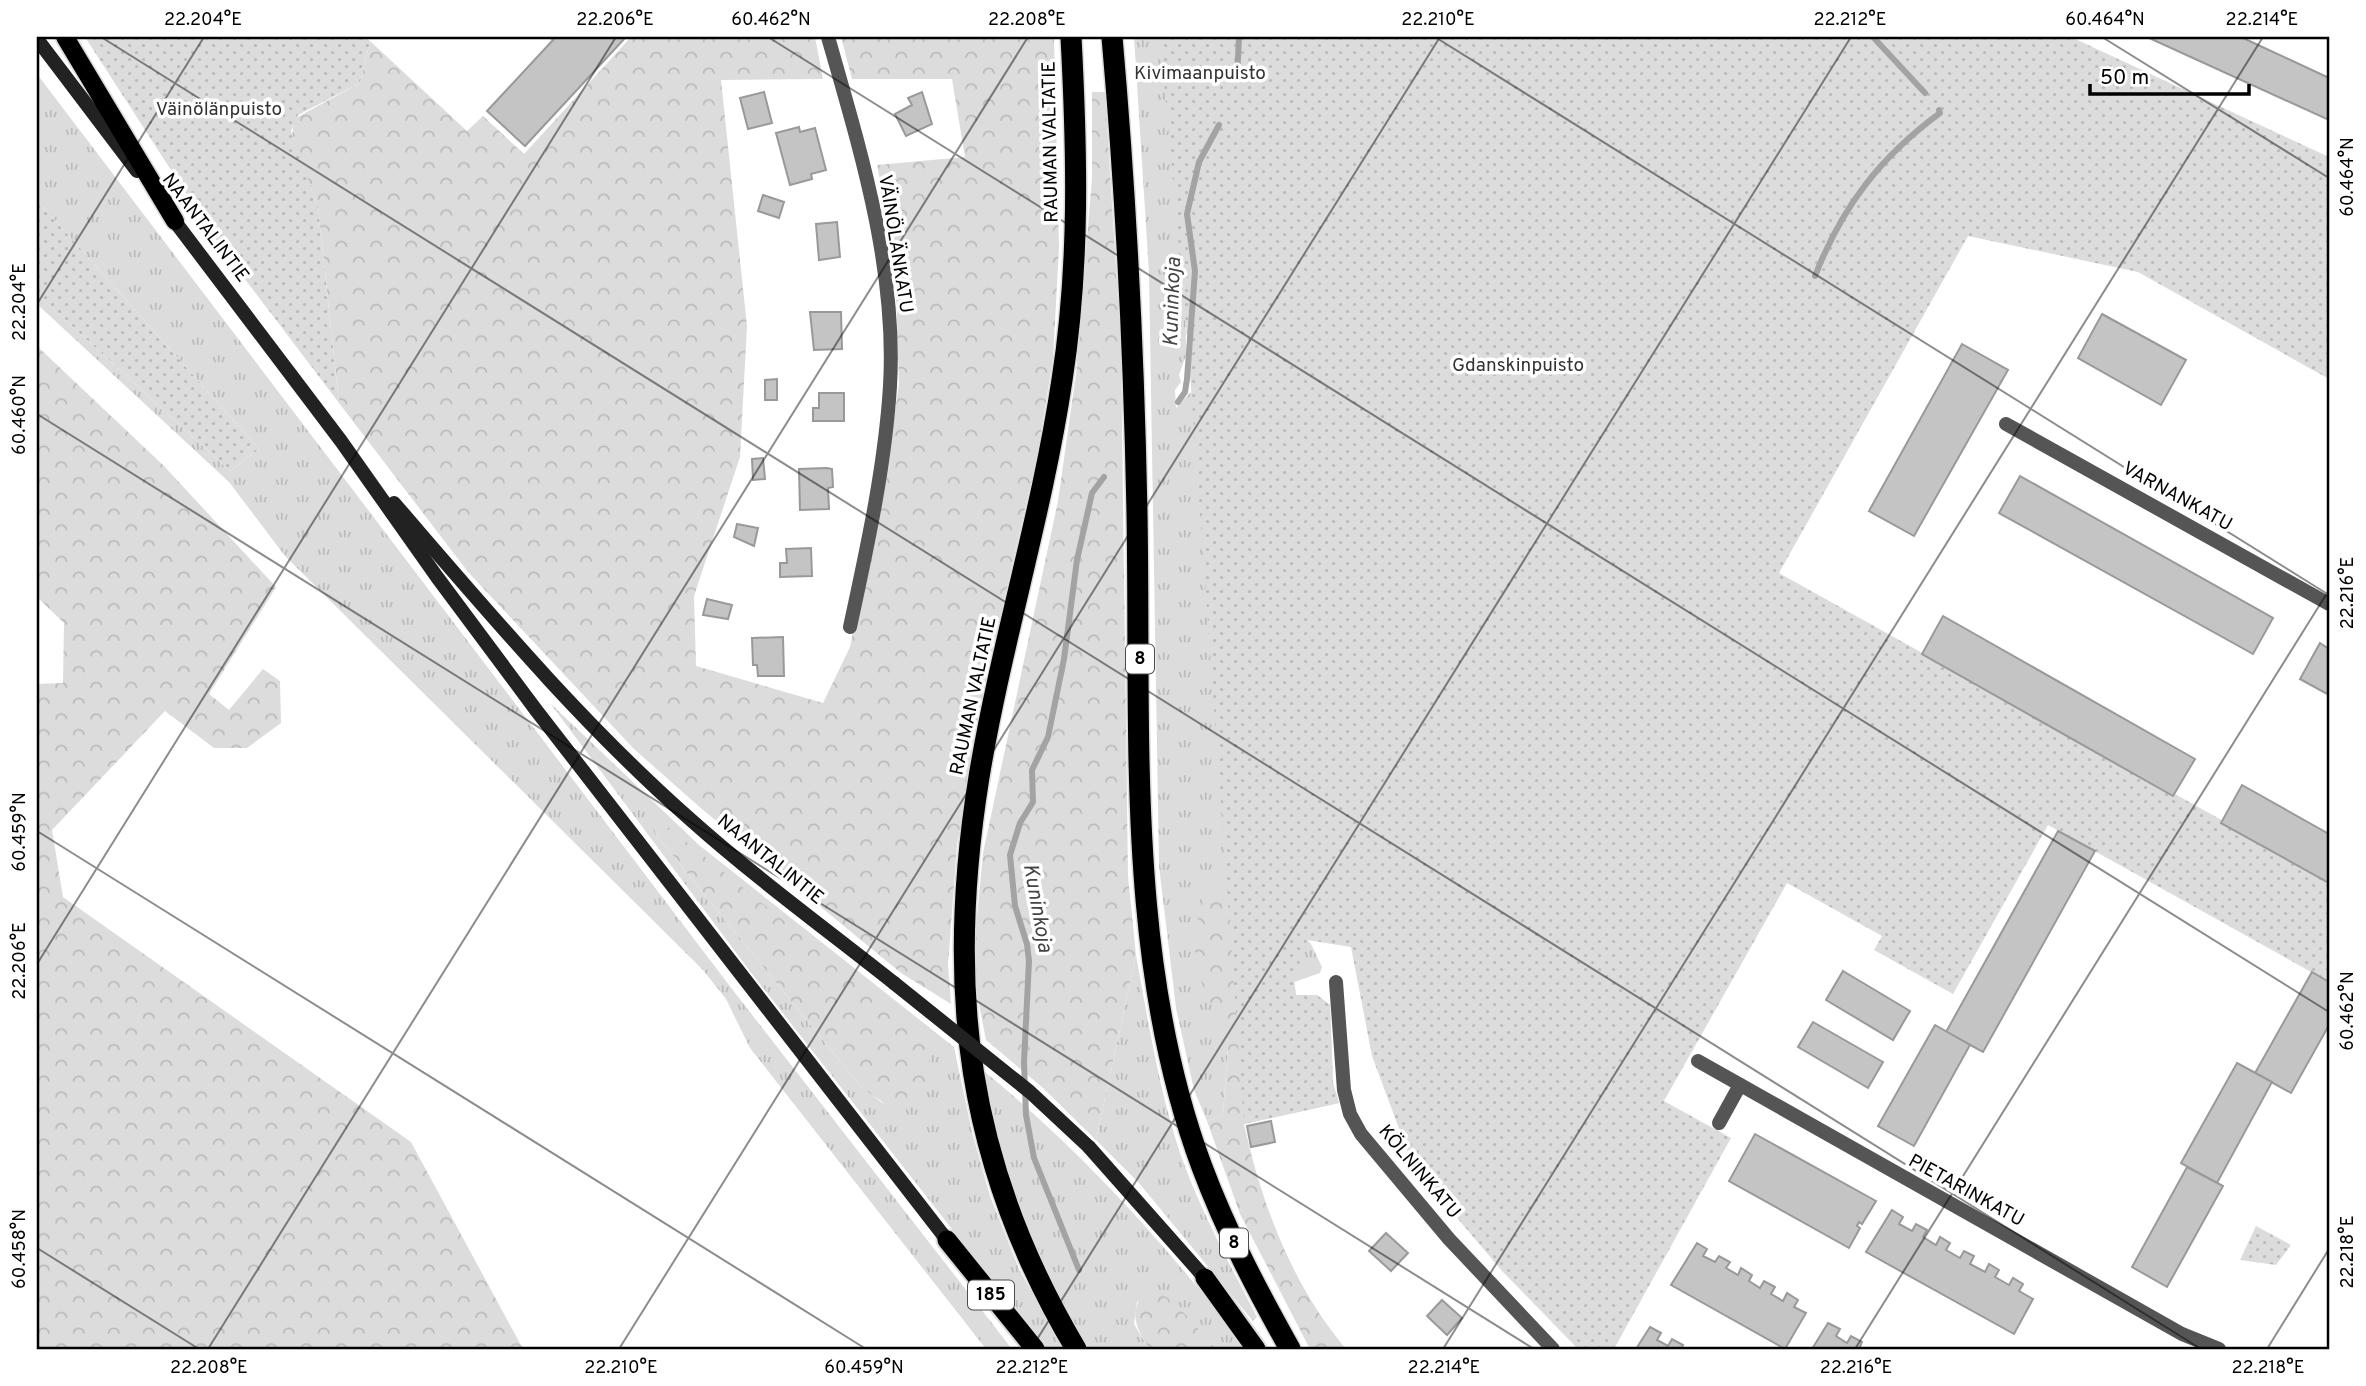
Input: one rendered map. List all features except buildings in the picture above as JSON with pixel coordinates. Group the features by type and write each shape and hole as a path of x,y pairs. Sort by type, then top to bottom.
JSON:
{"highway":[{"name":"RAUMAN VALTATIE","path":"1071,37 1076,144 1076,230 1063,376 1049,459 980,775 969,851 963,988 983,1129 1001,1187 1028,1259 1076,1349"},
{"name":"8","path":"1112,37 1125,181 1135,365 1145,893 1157,986 1176,1082 1202,1167 1234,1243 1290,1349"},
{"name":"185","path":"947,1240 1035,1349"},
{"name":"185","path":"1205,1278 1256,1349"}],"main road":[{"path":"65,37 175,221"},
{"name":"NAANTALINTIE","path":"37,40 341,441 437,578 536,710 947,1240"},
{"name":"NAANTALINTIE","path":"341,441 514,643 618,751 738,860 1030,1092 1088,1147 1205,1278"}],"street":[{"name":"VÄINÖLÄNKATU","path":"828,37 866,178 887,297 890,385 875,509 850,627"},
{"name":"VARNANKATU","path":"2007,424 2329,604"},
{"name":"KÖLNINKATU","path":"1336,982 1344,1090 1350,1114 1361,1134 1449,1239 1553,1349"},
{"name":"PIETARINKATU","path":"1699,1061 2182,1334 2218,1349"},
{"path":"1719,1123 1740,1085"}],"green space":[{"name":"Väinölänpuisto","path":"85,37 365,37 370,41 360,83 298,115 291,131 318,207 339,403 222,249"},
{"path":"631,37 815,37 823,79 721,80 747,326 740,457 694,596 696,666 823,703 850,647 890,447 899,384 895,259 877,165 965,157 952,79 852,79 841,37 1054,37 1059,247 1053,359 1037,456 993,649 957,845 948,965 951,1004 901,973 703,810 634,749 468,572 339,403 318,207 292,138 294,119 360,83 370,41 467,131 483,116 524,154"},
{"path":"1134,37 1183,37 1186,355 1179,375 1181,382 1175,390 1176,408 1190,393 1196,392 1252,885 1311,944 1322,967 1320,973 1215,1010 1228,1043 1223,1115 1207,1121 1194,1090 1176,1008 1159,866 1149,273"},
{"name":"Gdanskinpuisto","path":"1160,37 2071,37 2329,157 2329,379 2138,272 1968,236 1779,573 2329,880 2329,982 2048,825 1953,994 1874,950 1882,936 1787,883 1664,1101 1731,1138 1614,1349 1578,1349 1503,1272 1413,1166 1372,1056 1351,947 1307,940 1294,980 1296,995 1317,995 1330,1005 1333,1083 1339,1103 1244,1124 1189,359"},
{"path":"37,74 732,989 1012,1349 986,1349 750,1048 726,999 703,970 285,556 229,482 37,304 37,294 230,471 259,449 37,200"},
{"path":"1092,92 1105,92 1121,348 1128,876 1136,955 1096,1140 1043,1088 986,1040 976,989 976,928 983,853 1058,501 1076,374 1092,178"},
{"path":"37,200 259,449 230,471 37,294"},
{"path":"37,346 164,466 276,587 209,694 229,710 263,669 280,681 281,723 247,748 214,748 165,711 52,830 63,897 411,1142 523,1349 37,1349 37,684 63,683 64,623 37,597"},
{"path":"550,703 699,845 954,1047 972,1132 990,1196 1019,1269 1063,1349 1046,1349 749,970","holes":["655,827 884,1104 862,1088 656,835"]},
{"path":"655,827 668,827 919,1030 929,1058 932,1083 923,1093 906,1104 898,1105 882,1101 862,1088 656,835"},
{"path":"1234,877 1291,961 1296,995 1317,995 1330,1005 1333,1083 1339,1103 1244,1124 1260,1184 1282,1243 1310,1298 1346,1349 1310,1349 1240,1214 1207,1121 1223,1115 1228,1043 1194,965 1198,915 1206,894 1220,880"},
{"path":"1136,955 1160,1080 1180,1153 1206,1216 1257,1317 1253,1321 1139,1183 1096,1140"},
{"path":"980,1068 1053,1132 1122,1201 1186,1273 1246,1349 1216,1349 1201,1335 1137,1301 1134,1324 1149,1349 1086,1349 1023,1213 999,1143"},
{"path":"2256,1226 2291,1245 2276,1265 2240,1260"},
{"path":"1155,1290 1174,1302 1216,1349 1149,1349 1140,1334 1135,1313 1145,1291"}],"waterway":[{"name":"Kuninkoja","path":"1237,79 1239,37"},
{"path":"1873,37 1925,93"},
{"path":"1815,276 1837,228 1865,185 1899,147 1940,113 1939,110"},
{"name":"Kuninkoja","path":"1178,402 1185,392 1187,379 1195,271 1187,214 1199,162 1219,125"},
{"name":"Kuninkoja","path":"1079,1270 1034,1158 1026,1115 1024,1062 1029,961 1027,944 1015,906 1010,855 1020,823 1033,802 1032,770 1048,737 1064,659 1077,560 1092,493 1104,477"}],"park label":[{"name":"Kivimaanpuisto","path":"1200,74"}]}
